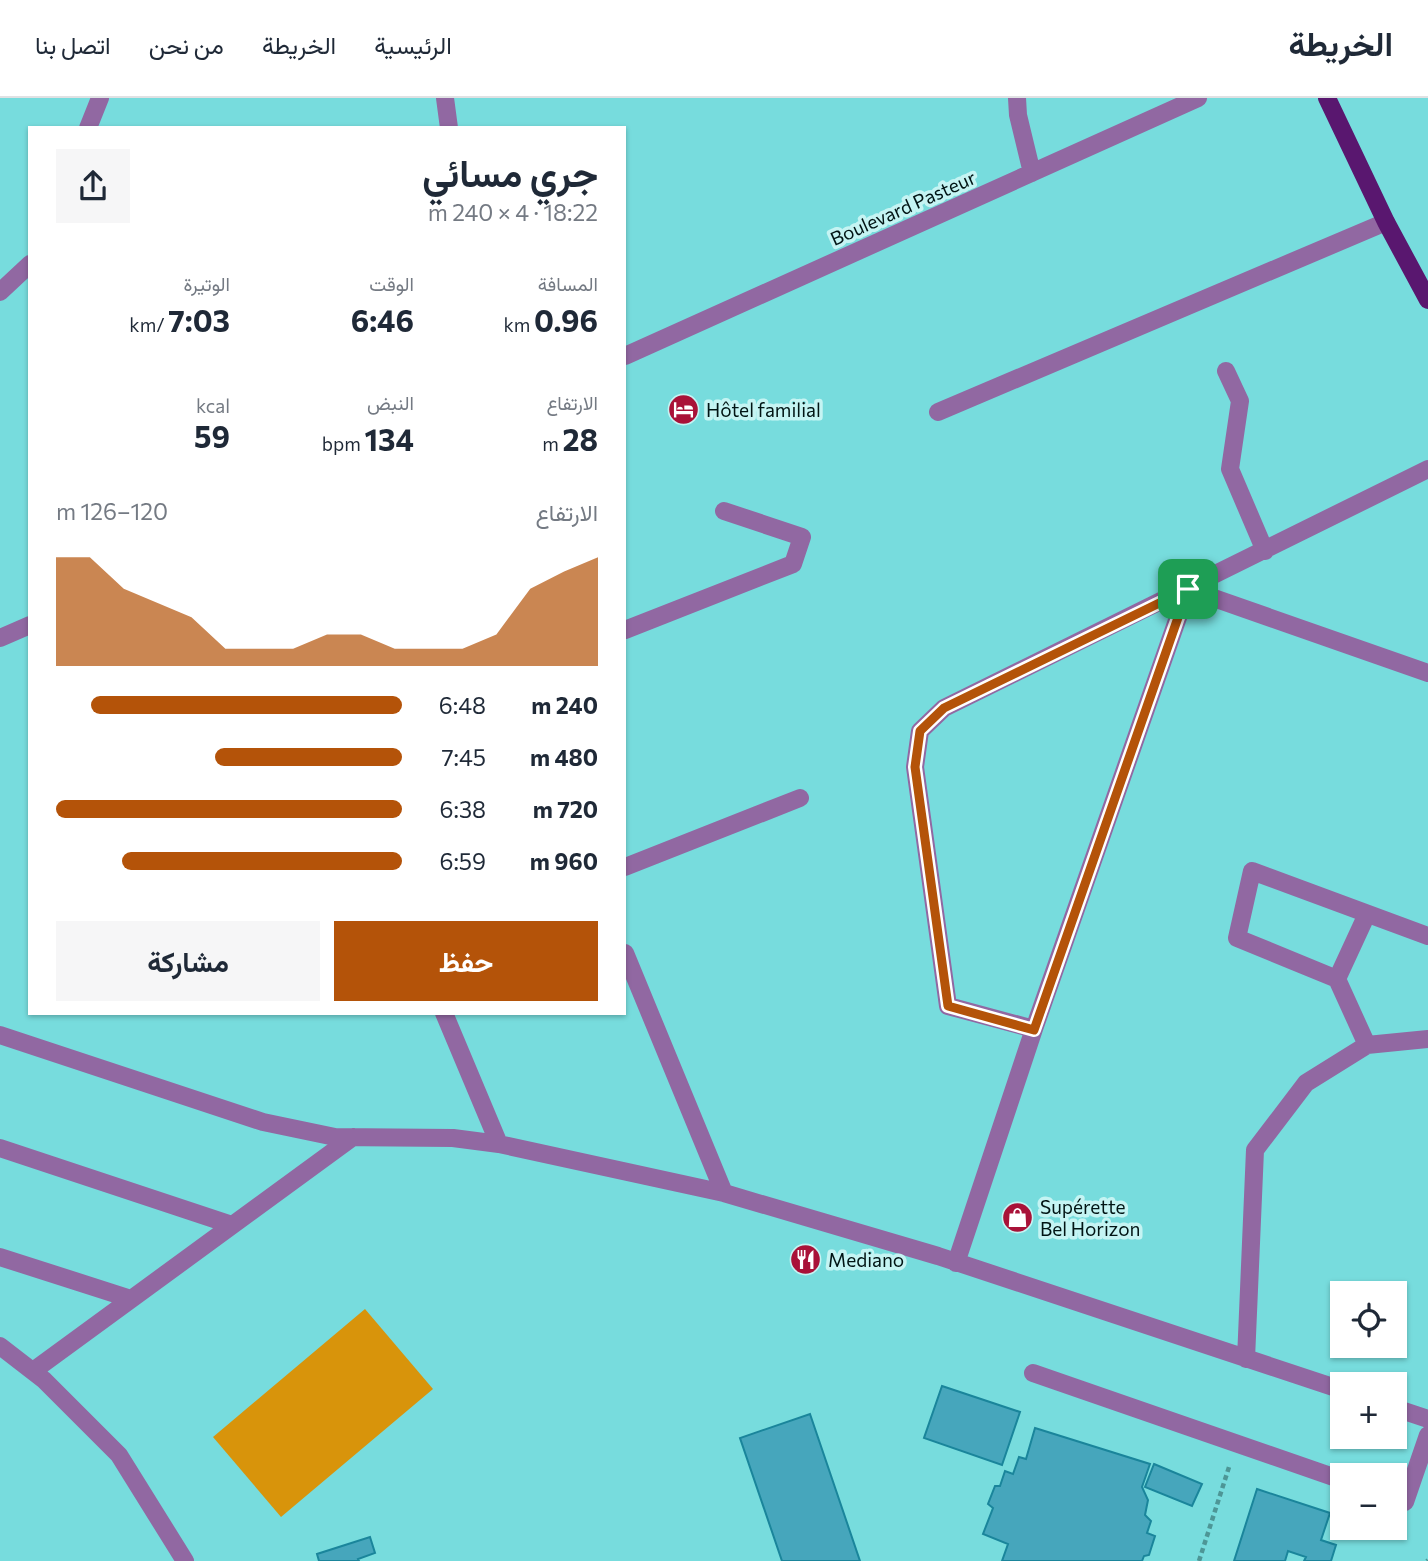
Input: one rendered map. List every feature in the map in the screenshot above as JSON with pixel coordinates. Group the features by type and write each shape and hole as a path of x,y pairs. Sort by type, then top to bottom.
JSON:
{"main road":[{"path":"1327,98 1386,222 1428,300"}],"street":[{"path":"89,126 100,98"},
{"path":"445,98 449,126"},
{"path":"1017,98 1018,115 1032,173"},
{"name":"Boulevard Pasteur","path":"626,356 1198,98"},
{"path":"938,412 1386,222"},
{"path":"0,292 28,266"},
{"path":"1226,371 1240,401 1230,470 1265,551"},
{"path":"1034,1030 948,1006 915,767 920,731 944,708 1428,469"},
{"path":"626,630 793,564 802,537 724,512"},
{"path":"1188,589 1428,673"},
{"path":"956,1263 1188,589"},
{"path":"0,638 28,626"},
{"path":"626,867 800,798"},
{"path":"1367,1045 1337,979 1237,938 1252,871 1428,936"},
{"path":"1337,979 1367,914"},
{"path":"626,955 724,1193"},
{"path":"445,1015 499,1144"},
{"path":"0,1035 262,1122 335,1137 453,1138 499,1144 724,1193 956,1263 1330,1387"},
{"path":"1246,1359 1255,1150 1306,1083 1367,1045 1428,1039"},
{"path":"33,1371 353,1138"},
{"path":"0,1148 232,1225"},
{"path":"0,1257 131,1299"},
{"path":"0,1346 33,1371 119,1455 186,1561"},
{"path":"1033,1373 1330,1476"},
{"path":"1407,1412 1428,1419"},
{"path":"1407,1496 1428,1435"}],"path":[{"path":"1199,1561 1237,1443"}],"shaded area":[{"path":"365,1309 433,1389 281,1517 213,1437"}],"building":[{"path":"942,1386 1020,1412 1002,1465 924,1438"},
{"path":"810,1414 860,1561 782,1561 740,1438"},
{"path":"1035,1428 1150,1464 1142,1487 1148,1500 1145,1515 1151,1521 1147,1533 1155,1536 1149,1555 1144,1556 1142,1561 1002,1561 1008,1544 983,1534 993,1508 988,1504 995,1486 1000,1486 1005,1471 1013,1474 1019,1457 1026,1459"},
{"path":"1154,1464 1202,1484 1192,1506 1145,1487"},
{"path":"1257,1489 1330,1513 1321,1540 1336,1545 1331,1561 1304,1561 1306,1557 1288,1551 1285,1561 1234,1561"},
{"path":"370,1537 375,1553 358,1559 359,1561 319,1561 317,1554"}],"place":[{"name":"Hôtel familial","path":"683,410"},
{"name":"Supérette Bel Horizon","path":"1017,1218"},
{"name":"Mediano","path":"805,1260"}],"route":[{"path":"1188,589 1034,1030 948,1006 915,767 920,731 944,708 1188,589"}]}
